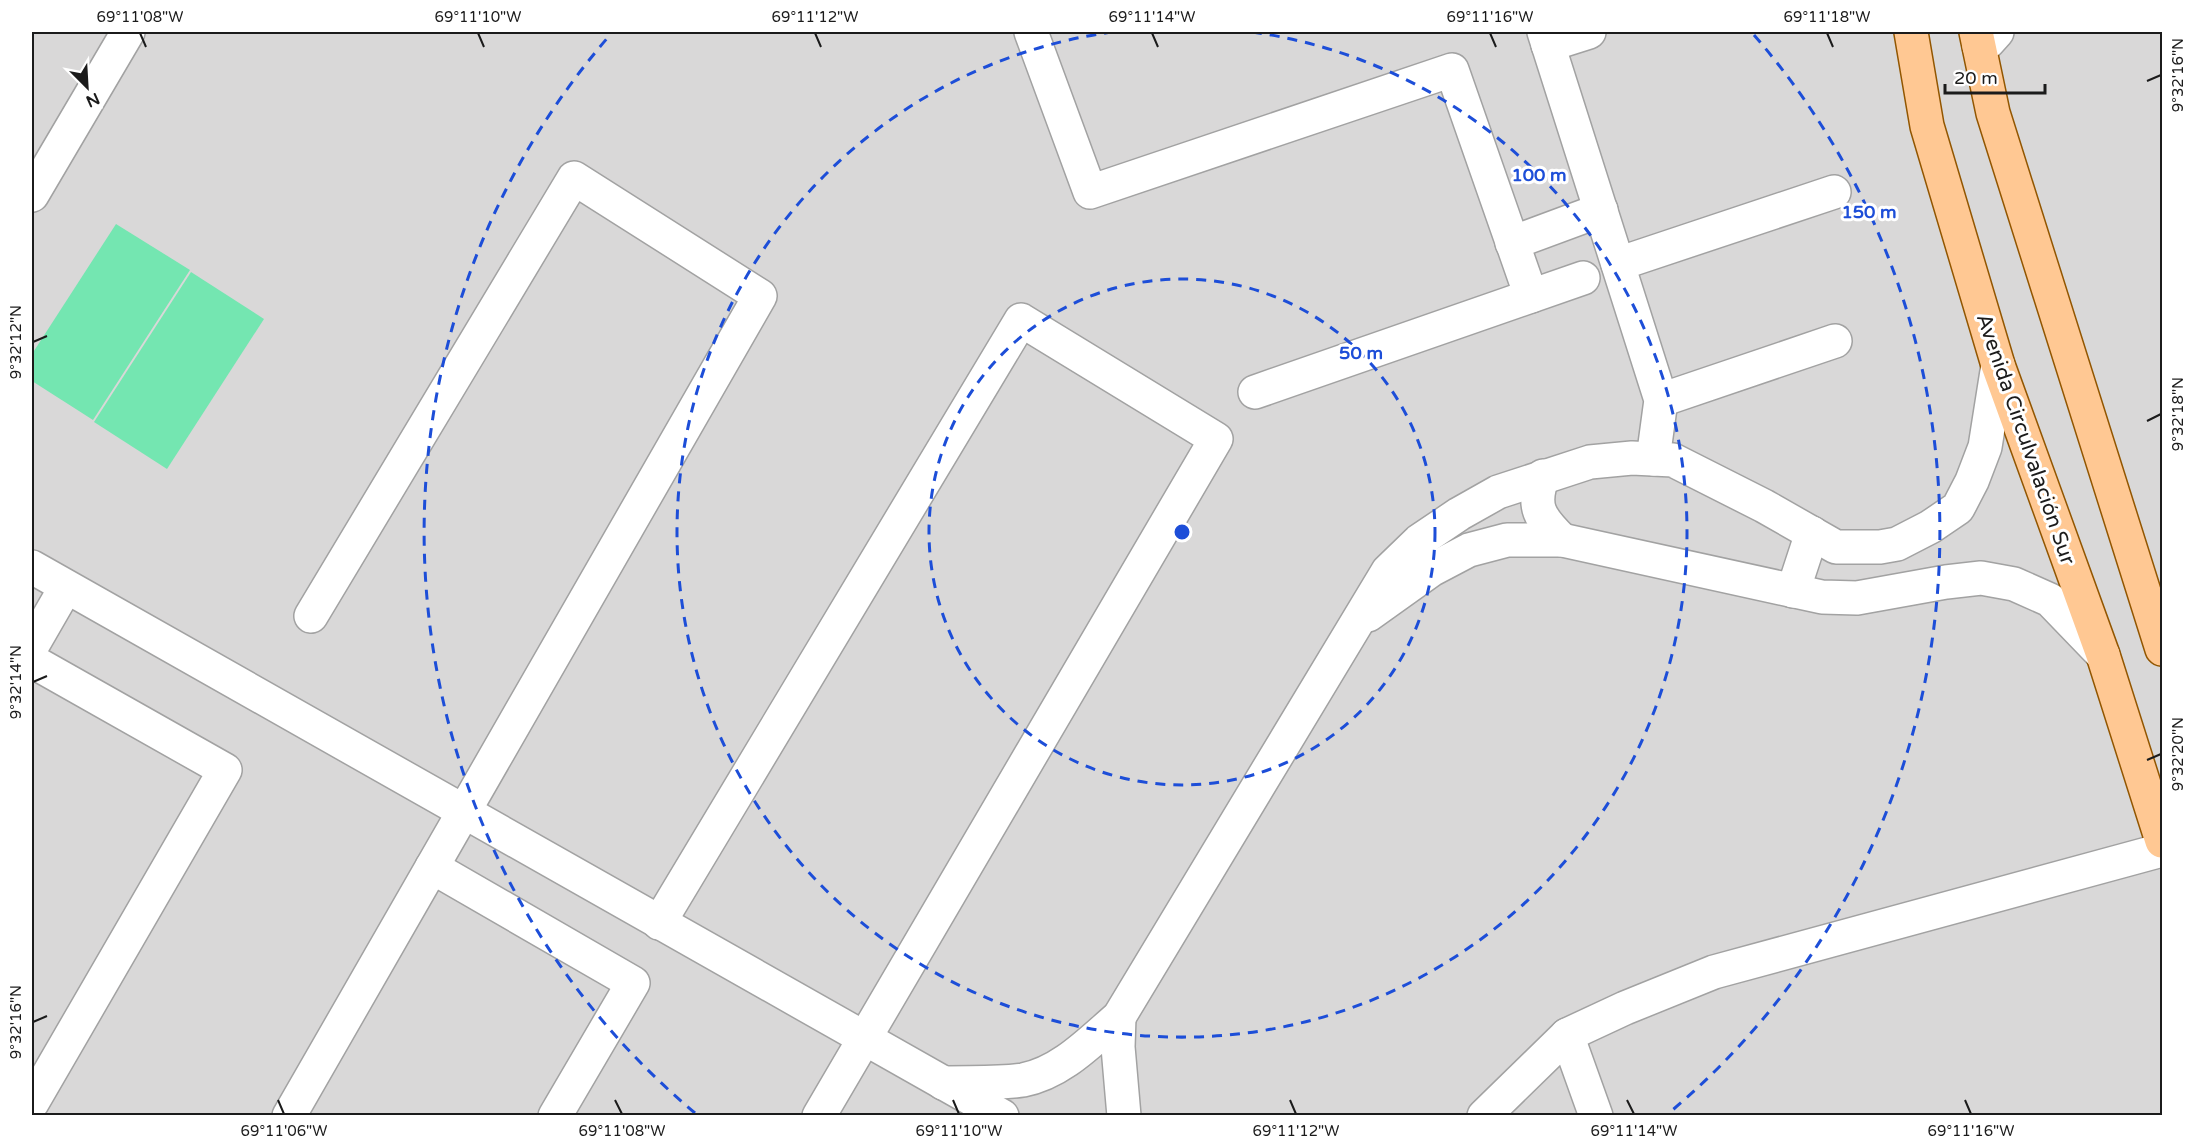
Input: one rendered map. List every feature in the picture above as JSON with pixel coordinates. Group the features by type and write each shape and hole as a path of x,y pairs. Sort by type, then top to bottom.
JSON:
{"main road":[{"name":"Avenida Circulvalación Sur","path":"1911,32 1927,126 1998,365 2103,655 2163,841"},
{"path":"1984,36 1993,113 2163,650"}],"street":[{"path":"32,195 128,32"},
{"path":"1031,32 1090,192 1452,70 1531,296"},
{"path":"1589,32 1546,38 1661,400 1653,459"},
{"path":"289,1116 760,296 574,178 311,616"},
{"path":"1618,264 1834,192"},
{"path":"1512,243 1601,210"},
{"path":"1255,392 1583,278"},
{"path":"659,923 1021,320 1216,439 864,1038 824,1114"},
{"path":"1661,400 1835,341"},
{"path":"943,1083 1023,1080 1053,1069 1084,1048 1119,1017 1388,571 1419,541 1459,514 1498,492 1590,462 1632,458 1673,460 1836,547 1880,548 1897,544 1930,527 1958,508 1972,481 1985,447 1998,365"},
{"path":"1543,476 1538,488 1536,508 1545,523 1562,540"},
{"path":"1793,591 1812,533"},
{"path":"1357,623 1431,570 1469,550 1507,540 1562,540 1822,597 1857,598 1981,578 2014,584 2050,600 2103,655"},
{"path":"32,567 1002,1116"},
{"path":"32,646 66,587"},
{"path":"32,661 225,770 32,1103"},
{"path":"1484,1116 1567,1035 1625,1008 1713,972 2163,850"},
{"path":"432,867 633,983 555,1116"},
{"path":"1119,1017 1118,1047 1124,1116"},
{"path":"1567,1035 1596,1116"}],"shaded area":[{"path":"32,32 2162,32 2162,1115 32,1115"}],"green space":[{"path":"116,224 190,270 93,420 32,381 32,354"},
{"path":"191,272 264,319 167,469 94,422"}]}
